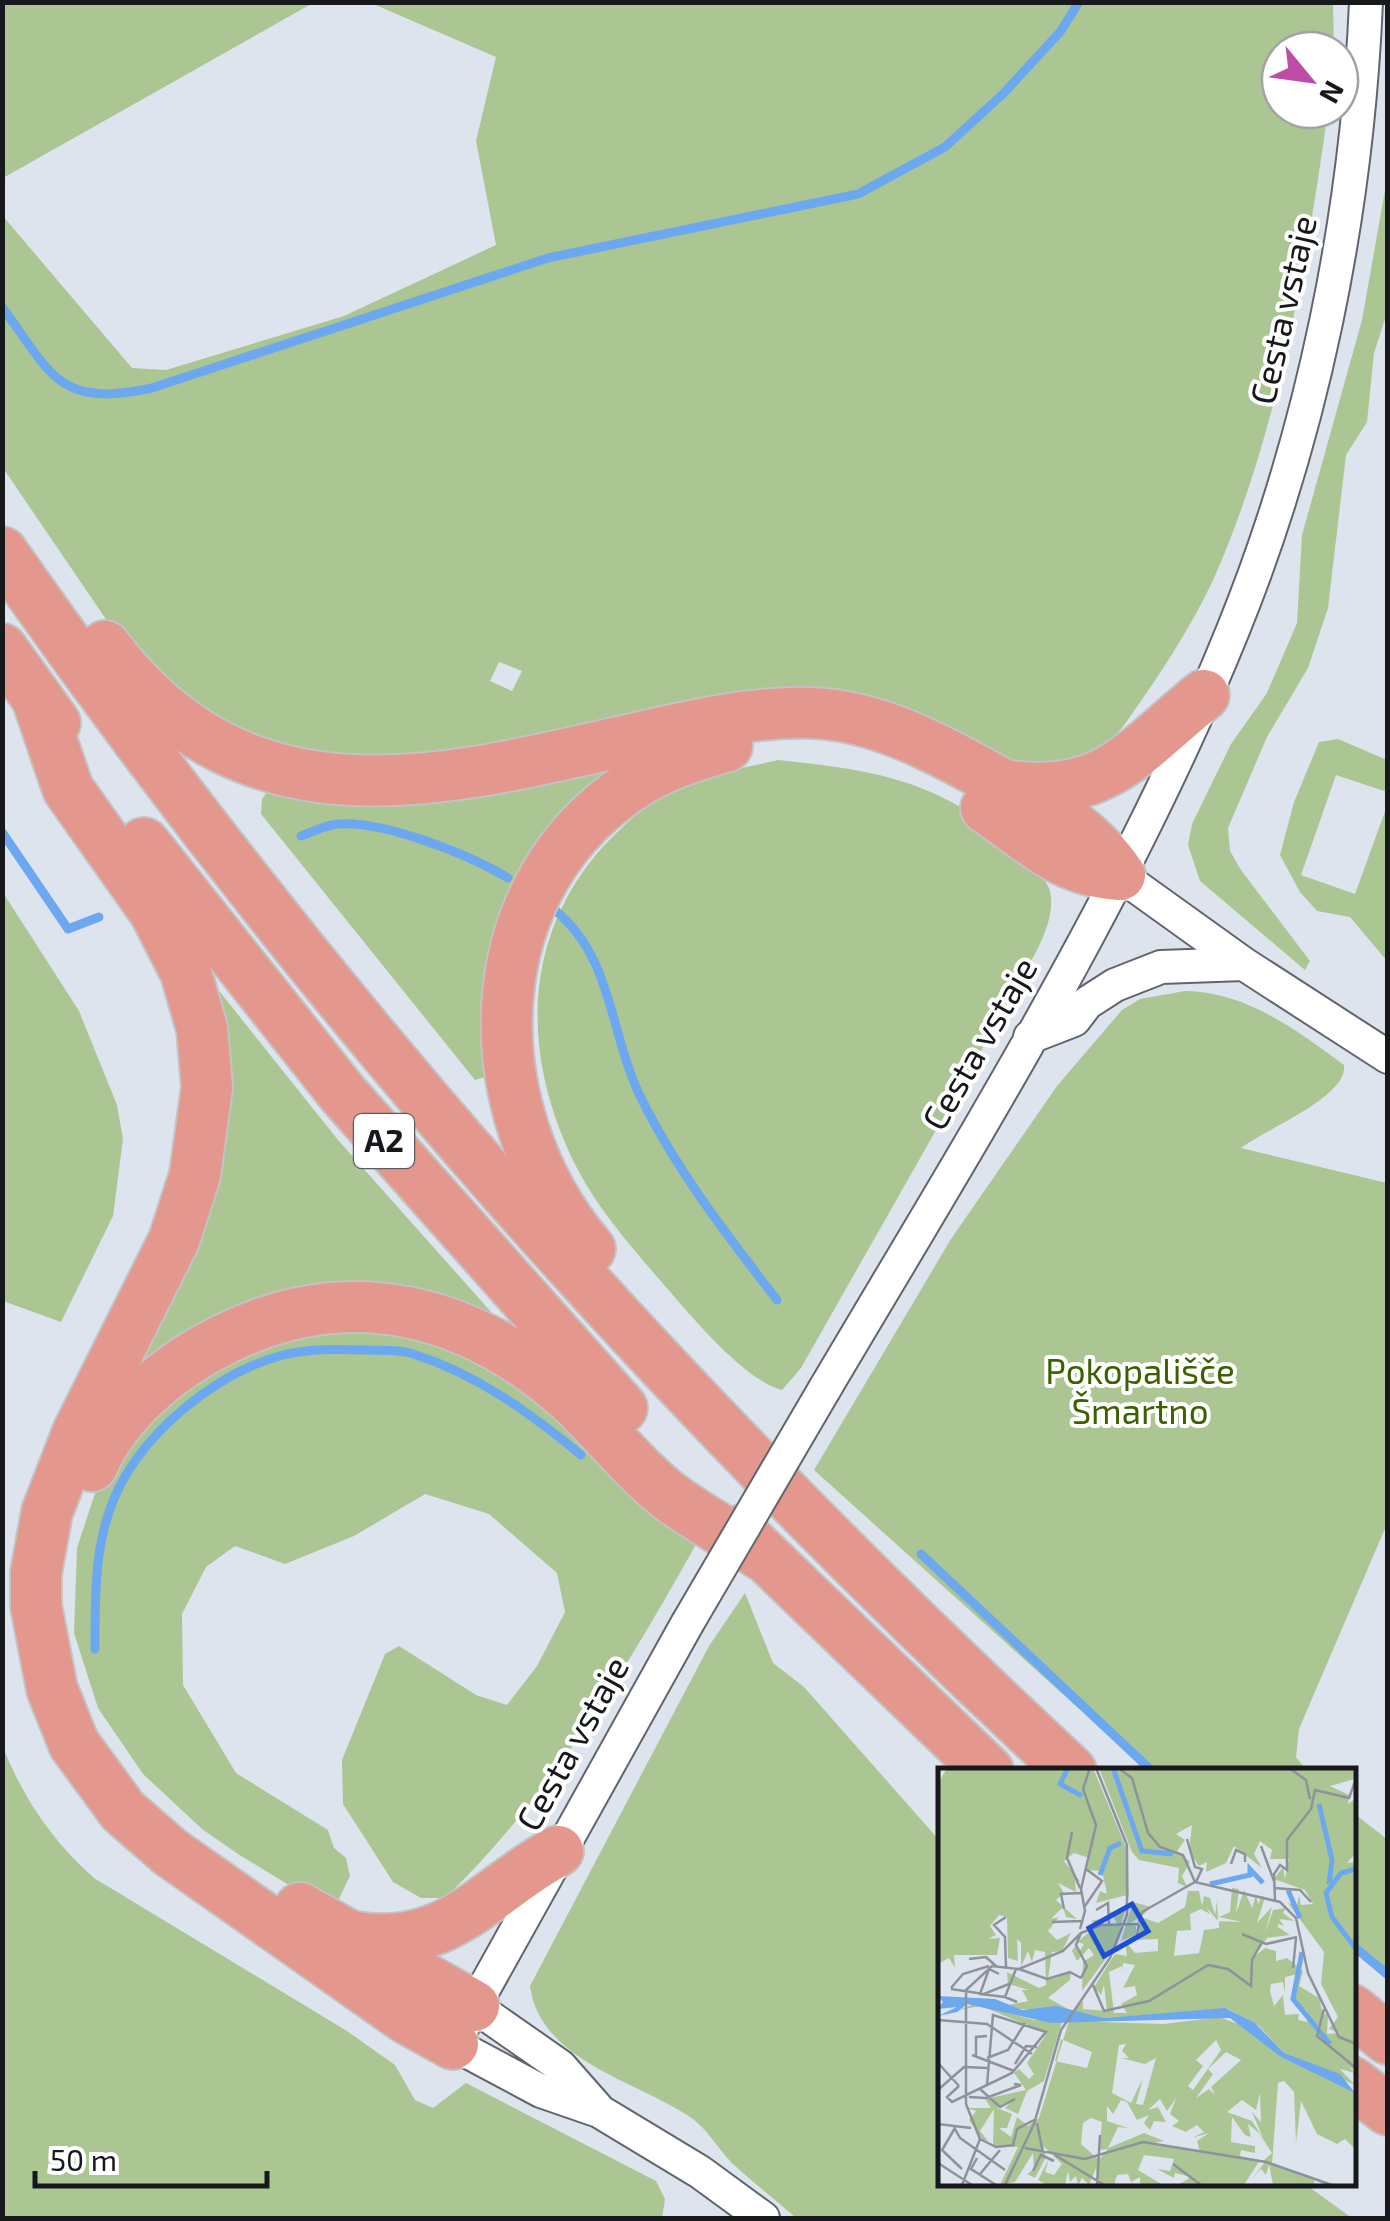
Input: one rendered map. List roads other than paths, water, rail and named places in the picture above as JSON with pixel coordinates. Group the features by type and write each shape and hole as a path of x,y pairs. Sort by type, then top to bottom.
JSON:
{"highway":[{"path":"2,548 55,581 126,674 165,710 240,755 306,776 358,783 436,780 683,728 806,713 839,716 893,731 1004,785 1086,832 1120,875"},
{"name":"A2","path":"2,548 92,680 304,958 488,1177 646,1353 877,1586 1068,1768"},
{"name":"A2","path":"2,650 150,851 343,1094 509,1286 763,1556 985,1768"},
{"path":"1004,785 1046,791 1098,778 1129,758 1204,695"},
{"path":"37,698 68,789 154,912 186,973 202,1030 207,1087 195,1175 174,1240 78,1432 47,1512 36,1573 36,1606 52,1689 90,1770 146,1831 406,2018 463,2025"},
{"path":"646,1353 621,1285 555,1204 535,1165 514,1094 507,1042 509,973 520,927 562,855 600,812 642,779 689,757 761,740 823,739 870,748 905,761 970,797 1067,865 1089,874 1120,875"},
{"path":"463,2025 349,1936 235,1868 160,1811 133,1784 97,1735 72,1680 60,1620 68,1526 94,1460 112,1430 153,1386 208,1347 262,1321 302,1310 360,1305 429,1316 468,1330 540,1374 671,1498 763,1556"},
{"path":"349,1936 408,1939 448,1927 514,1875 558,1852"},
{"path":"1355,2012 1388,2039"},
{"path":"1355,2084 1388,2110"}],"street":[{"name":"Cesta vstaje","path":"463,2025 687,1624 1030,1037 1120,875 1204,695 1267,537 1328,302 1353,185 1366,2"},
{"path":"1120,875 1244,964 1388,1057"},
{"path":"1030,1037 1074,1020 1087,1003 1115,985 1162,967 1244,964"},
{"path":"463,2025 541,2091 599,2111 700,2172 764,2218"}],"waterway":[{"path":"2,307 34,352 61,381 96,393 121,393 152,388 548,258 858,194 945,147 1004,93 1060,32 1079,2"},
{"path":"301,836 338,824 378,828 449,850 508,878"},
{"path":"2,832 68,929 99,917"},
{"path":"556,911 589,951 608,997 630,1071 654,1124 703,1201 777,1300"},
{"path":"95,1649 100,1549 109,1510 129,1470 183,1409 252,1366 310,1351 408,1352 481,1384 581,1455"},
{"path":"921,1554 1149,1768"},
{"path":"1355,1948 1388,1975"}],"park label":[{"name":"Pokopališče Šmartno","path":"1140,1392"}]}
